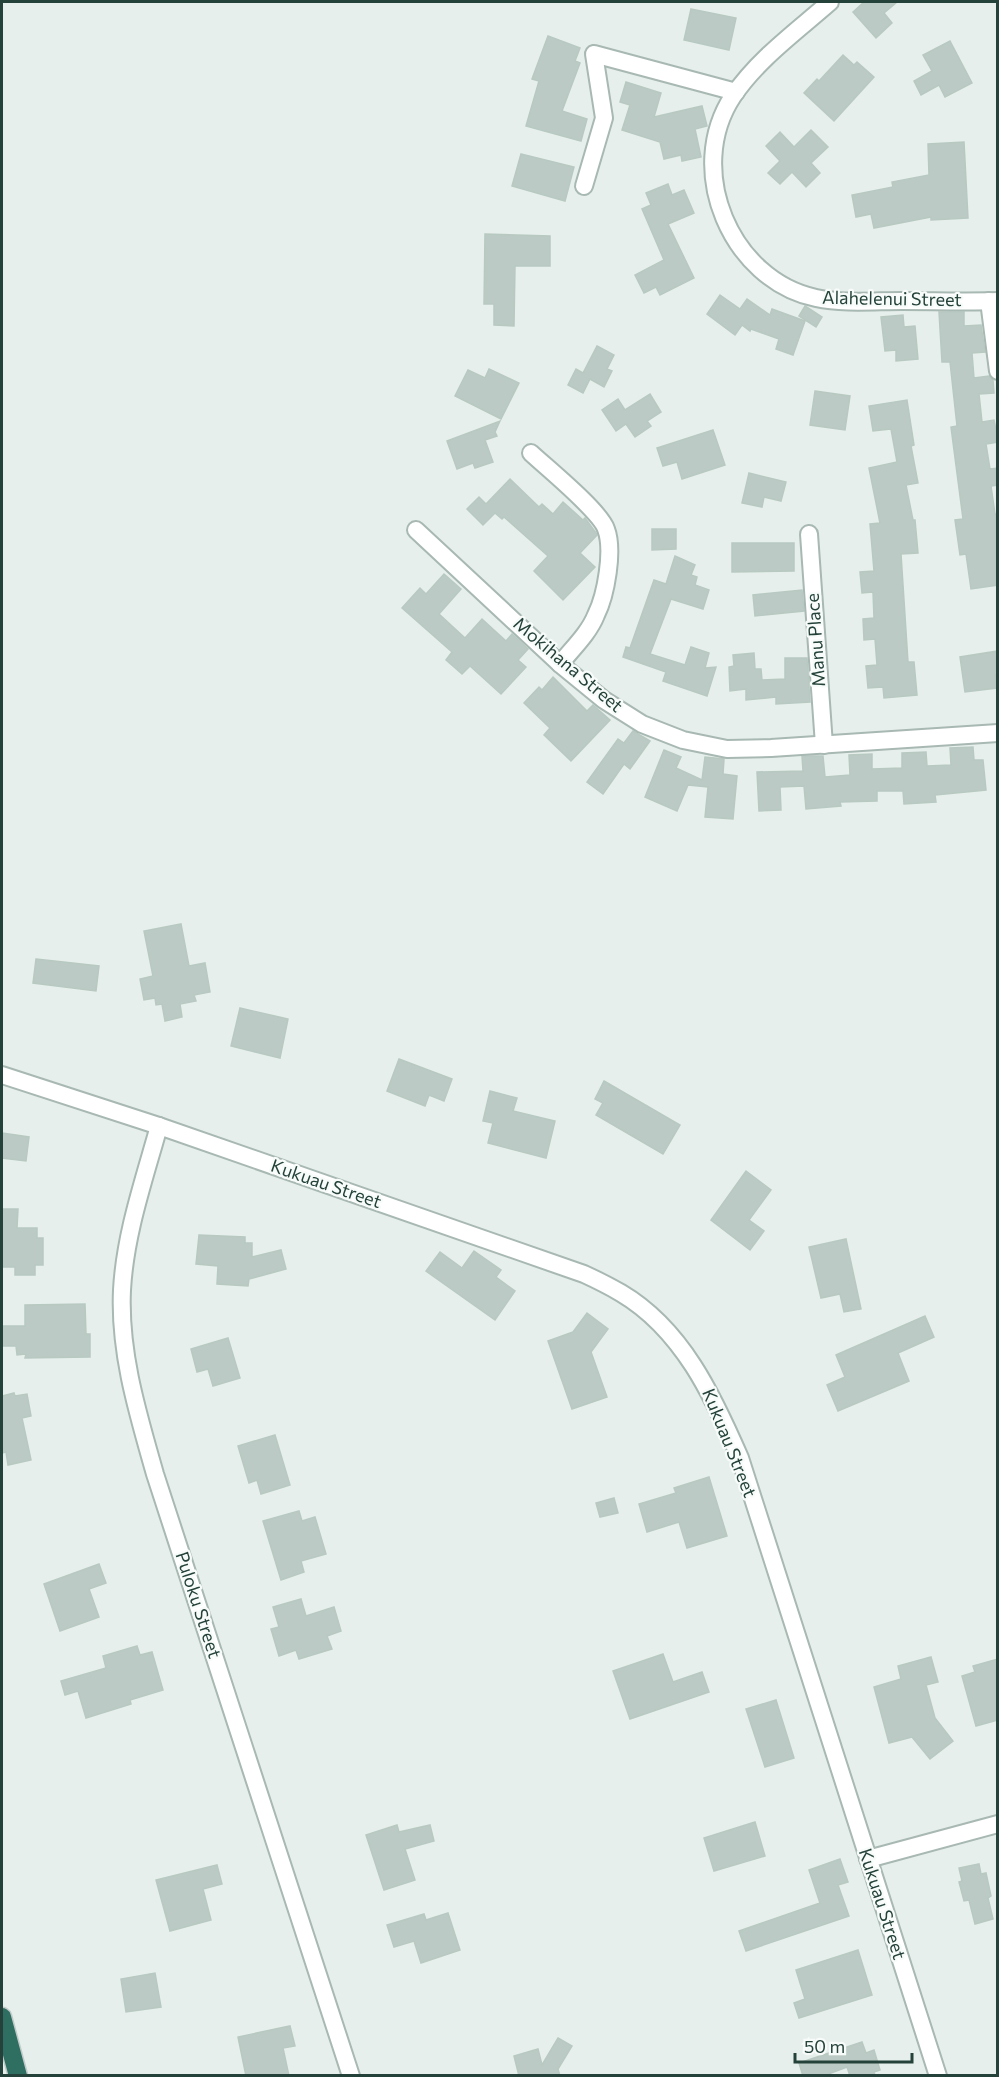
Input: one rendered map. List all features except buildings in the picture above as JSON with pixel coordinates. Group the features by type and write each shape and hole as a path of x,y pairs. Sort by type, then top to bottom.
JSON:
{"highway":[{"path":"2,2017 18,2076"}],"street":[{"name":"Alahelenui Street","path":"830,2 748,76 736,92 720,123 714,150 713,178 718,205 729,231 745,254 765,273 788,288 814,297 842,302 993,301"},
{"path":"584,186 604,118 594,54 736,92"},
{"path":"993,301 998,371"},
{"path":"531,453 592,509 606,528 609,551 603,597 596,617 560,664"},
{"name":"Mokihana Street","path":"416,530 560,664 604,700 642,724 683,740 727,749 998,733"},
{"name":"Manu Place","path":"809,534 824,745"},
{"name":"Kukuau Street","path":"2,1075 159,1126 584,1274 623,1293 654,1317 683,1350 707,1386 740,1458 938,2076"},
{"name":"Puloku Street","path":"159,1126 130,1229 122,1291 125,1352 155,1474 351,2076"},
{"path":"868,1859 998,1824"}]}
